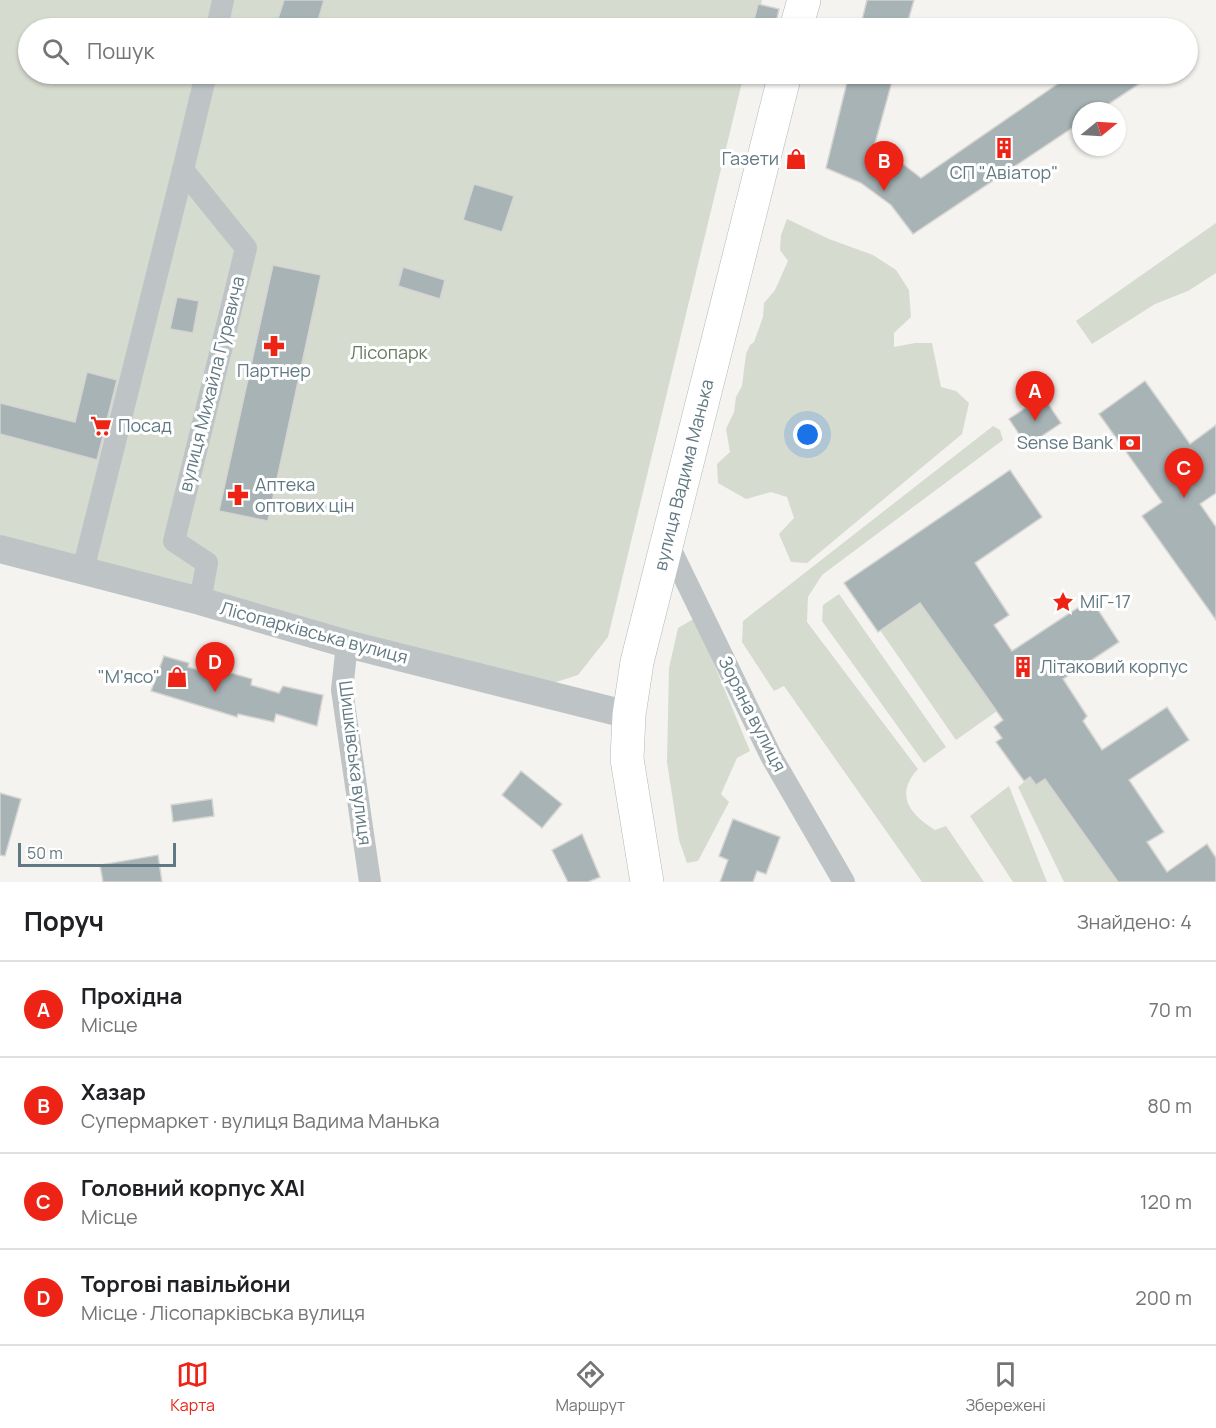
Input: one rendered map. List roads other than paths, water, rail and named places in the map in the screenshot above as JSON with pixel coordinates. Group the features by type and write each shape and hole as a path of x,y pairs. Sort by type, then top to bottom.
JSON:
{"main road":[{"path":"799,18 804,0"},
{"name":"вулиця Вадима Манька","path":"647,882 627,759 629,715 637,662 782,84"}],"street":[{"path":"219,18 223,0"},
{"path":"83,570 204,84"},
{"name":"вулиця Михайла Гуревича","path":"183,170 246,248 174,541 207,563 200,602"},
{"name":"Зоряна вулиця","path":"667,542 771,756 844,882"},
{"name":"Лісопарківська вулиця","path":"0,549 347,644 629,715"},
{"name":"Шишківська вулиця","path":"347,644 342,690 370,882"}],"place":[{"name":"СП \"Авіатор\"","path":"1004,148"},
{"name":"Газети","path":"796,159"},
{"name":"Хазар","path":"884,191"},
{"name":"Партнер","path":"274,346"},
{"name":"Прохідна","path":"1035,421"},
{"name":"Посад","path":"101,426"},
{"name":"Sense Bank","path":"1130,443"},
{"name":"Аптека оптових цін","path":"238,495"},
{"name":"Головний корпус ХАІ","path":"1184,498"},
{"name":"МіГ-17","path":"1063,602"},
{"name":"Літаковий корпус","path":"1023,667"},
{"name":"\"М'ясо\"","path":"177,677"},
{"name":"Торгові павільйони","path":"215,692"}],"park label":[{"name":"Лісопарк","path":"389,353"}]}
